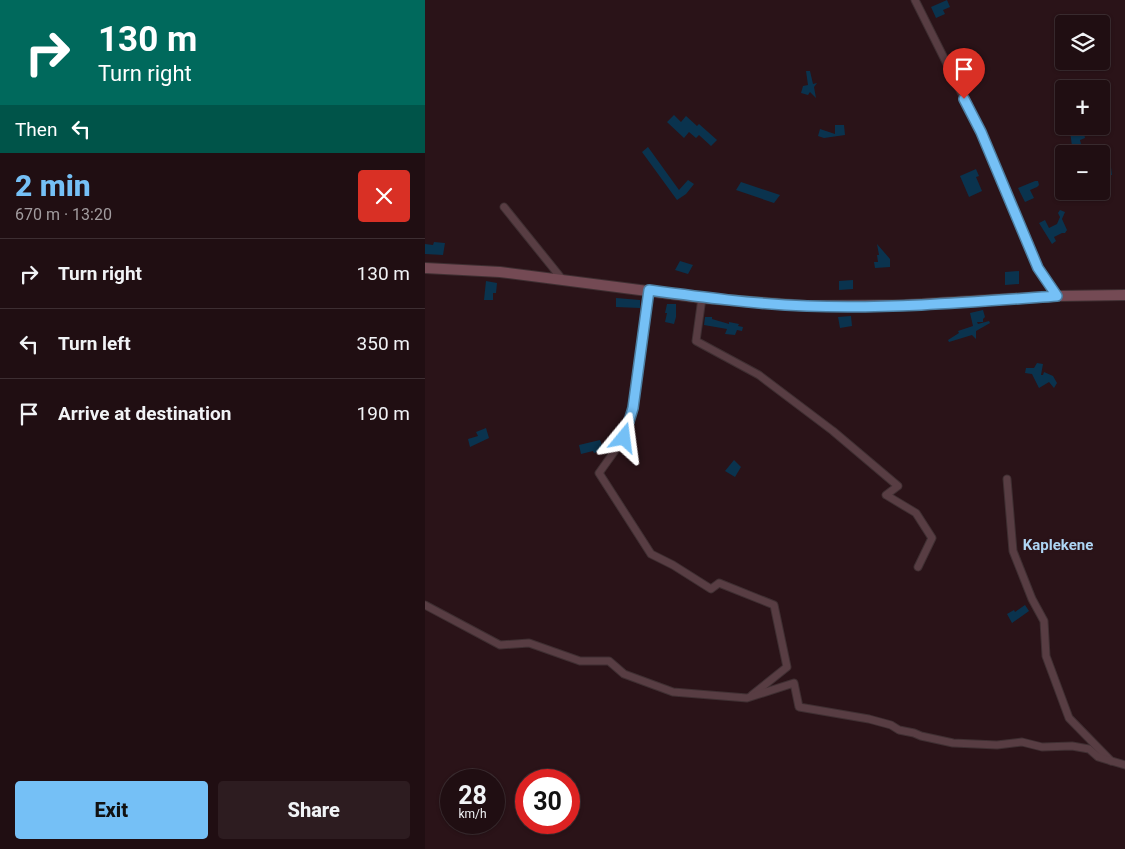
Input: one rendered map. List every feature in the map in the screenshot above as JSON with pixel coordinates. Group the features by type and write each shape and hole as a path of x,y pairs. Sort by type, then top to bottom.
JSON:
{"street":[{"path":"915,0 981,132 1038,268 1057,296"},
{"path":"503,207 562,279"},
{"path":"425,268 456,268 562,279 702,298 774,304 841,306 974,302 1057,296 1125,295"},
{"path":"649,290 633,408 624,438 599,473 651,554 673,565 711,590 719,583 774,605 787,667 747,698"},
{"path":"702,298 696,341 759,375 833,430 899,486 886,495 916,513 931,538 918,567"},
{"path":"1007,479 1013,551 1032,599 1044,621 1046,656 1069,718 1111,761"},
{"path":"425,605 500,645 529,643 581,661 609,661 624,674 673,692 747,698 794,683 799,708 869,719 891,724 899,730 953,743 997,745 1022,742 1042,747 1072,746 1089,749 1098,757 1125,765"}],"building":[{"path":"947,0 950,7 943,10 945,14 936,18 931,7"},
{"path":"806,71 810,71 813,84 817,83 814,87 816,98 810,92 808,95 801,93 803,86 808,85"},
{"path":"674,115 681,122 686,116 697,126 699,124 717,140 711,146 699,135 696,138 689,132 684,138 667,122"},
{"path":"835,125 844,125 845,135 824,138 818,136 820,129 835,134"},
{"path":"1071,135 1084,135 1085,138 1080,140 1081,145 1072,145"},
{"path":"648,147 679,190 688,180 694,184 686,194 677,200 642,152"},
{"path":"976,169 979,176 976,177 982,191 969,197 960,176"},
{"path":"1038,181 1039,185 1030,190 1034,198 1025,202 1018,188"},
{"path":"741,182 780,195 774,203 736,190"},
{"path":"1060,210 1065,212 1062,219 1067,230 1065,233 1054,237 1056,241 1052,244 1039,223 1045,220 1049,228 1057,224"},
{"path":"434,242 445,243 443,255 425,254 425,244 433,245"},
{"path":"877,244 890,259 890,267 875,268 874,262 878,262 877,255 879,255"},
{"path":"680,261 693,265 688,274 675,270"},
{"path":"1019,271 1019,284 1005,285 1005,272"},
{"path":"853,280 853,289 839,290 839,281"},
{"path":"486,281 497,283 496,293 493,293 493,300 484,300"},
{"path":"616,298 640,300 640,308 616,307"},
{"path":"667,304 676,304 674,324 665,322"},
{"path":"983,310 985,317 983,322 977,322 978,324 989,321 990,323 976,331 976,339 972,335 949,342 948,340 959,333 958,331 973,326 970,313"},
{"path":"851,316 852,326 840,328 838,317"},
{"path":"705,317 712,317 712,319 729,324 729,322 739,324 738,326 743,327 742,331 737,330 735,335 725,334 727,329 704,325"},
{"path":"1037,363 1043,364 1041,375 1044,372 1053,376 1057,383 1054,388 1049,382 1039,388 1032,374 1025,373 1026,368 1034,368"},
{"path":"486,428 489,438 470,447 468,439 478,436 476,432"},
{"path":"600,440 604,450 581,454 579,445"},
{"path":"734,460 741,467 735,477 725,471"},
{"path":"1025,605 1029,611 1012,623 1007,614 1014,610 1015,612"}],"district":[{"name":"Kaplekene","path":"1058,545"}],"route":[{"path":"624,438 633,408 649,290 702,298 807,306 905,305 1057,296 1038,268 981,132 964,99"}]}
